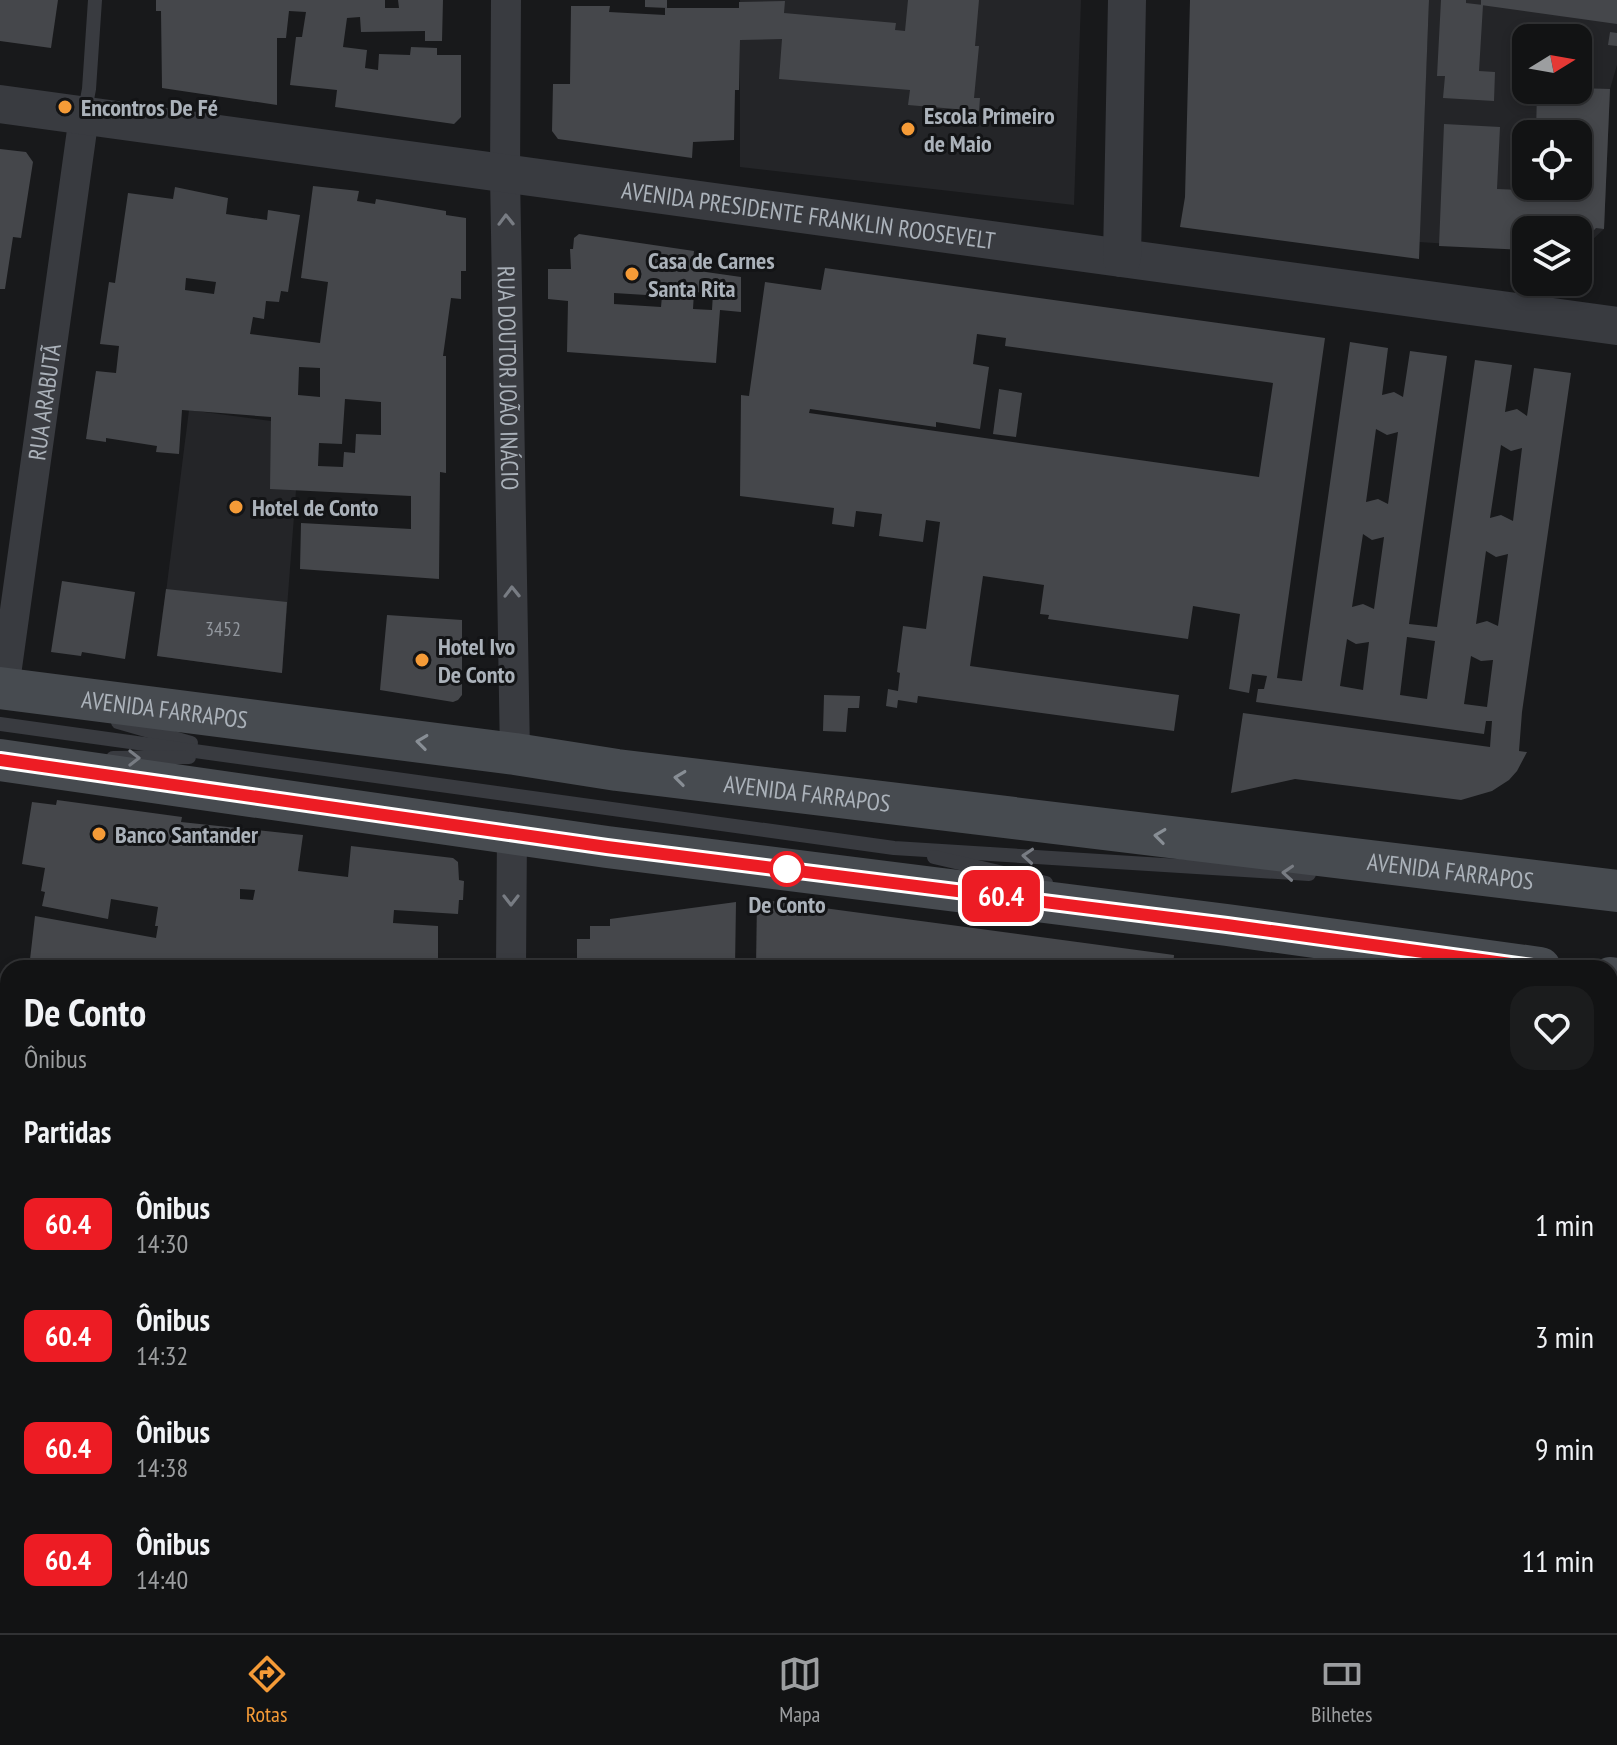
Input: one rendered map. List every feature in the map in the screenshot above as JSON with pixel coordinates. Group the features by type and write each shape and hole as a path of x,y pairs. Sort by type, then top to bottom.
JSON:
{"main road":[{"name":"AVENIDA FARRAPOS","path":"1,700 515,754 633,772 1617,892"},
{"path":"0,759 607,847 1482,960"}],"street":[{"name":"RUA DOUTOR JOÃO INÁCIO","path":"506,0 505,174 515,754"},
{"path":"1122,258 1127,0"},
{"name":"AVENIDA PRESIDENTE FRANKLIN ROOSEVELT","path":"0,104 1617,326"},
{"name":"RUA ARABUTÃ","path":"1,700 84,116"},
{"path":"511,960 512,832"}],"lane":[{"path":"84,116 89,89 95,0"},
{"path":"1,700 100,716 241,757"},
{"path":"1,700 241,757 894,848 1319,875"},
{"path":"0,759 241,757"},
{"path":"894,848 1061,886"},
{"path":"1397,879 1617,892"},
{"path":"1091,893 1227,925"}],"shaded area":[{"name":"Escola Primeiro de Maio","path":"740,0 1081,0 1074,205 740,167"},
{"path":"1429,0 1617,0 1617,65 1610,89 1604,229 1592,240 1592,216 1512,216 1512,248 1419,242"},
{"name":"Hotel de Conto","path":"189,410 301,425 282,673 158,656"}],"building":[{"path":"0,0 58,0 51,48 0,41"},
{"path":"156,0 385,0 385,8 399,8 398,0 443,0 442,41 425,41 425,31 361,32 360,17 347,18 343,47 367,50 365,68 378,70 379,54 410,55 411,47 437,48 437,55 461,55 461,117 454,124 335,107 337,90 290,85 296,37 302,37 306,12 289,11 286,38 277,38 277,105 162,88 161,11 156,11"},
{"path":"645,0 667,0 667,8 645,7"},
{"path":"908,0 979,0 974,98 980,98 979,111 908,105 910,90 779,79 782,39 740,40 734,140 693,142 692,158 558,139 552,131 553,84 570,84 571,6 610,6 609,12 665,15 665,8 739,8 739,2 785,1 784,13 896,23 895,30 905,31"},
{"path":"1190,0 1429,0 1419,259 1180,227 1185,197"},
{"path":"1441,0 1466,0 1466,3 1483,5 1479,71 1495,72 1494,101 1443,98 1445,76 1437,76"},
{"path":"1481,0 1617,0 1617,24 1481,5"},
{"path":"1610,32 1617,33 1617,46 1608,45"},
{"path":"1592,88 1610,89 1604,229 1596,228 1592,232 1592,216 1512,216 1512,249 1439,246 1444,124 1500,127 1497,189 1512,190 1512,200 1592,200 1592,120 1536,120 1537,104 1592,104"},
{"path":"0,149 26,152 33,162 21,238 13,237 5,289 0,289"},
{"path":"313,186 359,191 357,201 375,204 376,199 446,211 446,215 466,218 466,271 461,271 461,299 451,298 443,356 446,356 446,473 440,472 439,579 300,569 301,523 411,529 411,496 270,489 271,417 182,410 179,454 156,452 157,446 106,438 106,442 86,439 96,371 116,373 119,346 100,344 109,282 115,283 128,193 173,199 175,187 228,198 226,214 267,220 268,210 300,215 288,292 281,291 279,302 266,301 264,319 253,317 250,334 320,343 328,282 301,278","holes":["186,278 216,282 214,294 185,290","299,367 320,368 320,397 298,395","345,399 381,402 381,435 356,434 355,453 344,452 343,467 318,466 319,443 342,444"]},
{"path":"579,234 694,251 692,270 741,277 741,312 720,310 716,363 567,352 568,301 548,299 548,269 571,269 570,249 573,249 574,238","holes":["694,292 713,293 712,310 693,309","614,293 662,296 661,307 614,304"]},
{"path":"825,268 1325,338 1277,678 1302,681 1350,342 1388,348 1382,395 1394,392 1403,397 1410,351 1447,356 1409,624 1437,627 1475,360 1512,365 1505,412 1517,409 1527,416 1534,368 1571,373 1522,712 1519,751 1527,752 1517,771 1492,791 1461,800 1295,779 1231,793 1243,713 1490,747 1492,721 1486,721 1484,734 1256,702 1258,689 1264,689 1267,676 1252,674 1249,693 1229,689 1240,614 1193,606 1188,639 1048,619 1049,615 1040,614 1044,585 983,576 970,666 1179,695 1174,731 918,696 917,703 898,700 897,708 886,706 888,689 898,691 900,673 897,672 903,626 926,629 940,522 926,520 923,542 879,536 882,514 856,511 854,527 832,524 834,508 740,496 741,395 749,396 765,282 821,290","holes":["977,334 1006,338 1005,346 1273,383 1259,477 809,413 810,409 936,427 936,422 980,429 989,367 973,364","1376,429 1387,435 1398,432 1388,504 1378,499 1366,502","1501,445 1511,451 1522,448 1513,521 1501,515 1490,518","1363,534 1372,540 1384,537 1374,609 1363,604 1352,607","1486,551 1496,557 1508,554 1498,626 1487,621 1476,624","1407,637 1435,641 1427,699 1400,695","1347,639 1356,644 1369,642 1363,690 1340,686","1471,656 1481,661 1493,660 1487,707 1464,704"]},
{"path":"999,389 1022,393 1016,437 993,434"},
{"path":"62,581 135,592 125,659 82,652 81,656 51,652"},
{"path":"166,589 287,602 282,673 157,656"},
{"name":"Hotel Ivo De Conto","path":"387,615 462,620 462,695 458,700 453,702 380,690"},
{"path":"824,695 860,696 859,708 848,708 846,732 823,731"},
{"path":"57,800 182,817 181,822 303,835 298,871 348,877 351,846 453,858 458,862 459,880 464,881 463,900 459,900 458,914 394,910 393,923 438,926 438,960 30,960 35,916 156,938 158,926 155,926 158,907 111,899 108,919 42,906 45,868 22,864 32,802 56,805","holes":["240,889 255,890 253,900 240,899"]},
{"path":"757,899 1174,955 1174,960 756,960"},
{"path":"736,902 735,960 577,960 577,939 590,939 590,926 610,926 610,919"}],"bus line":[{"name":"60.4","path":"0,760 607,847 1482,960"}],"place":[{"name":"Encontros De Fé","path":"65,107"},
{"name":"Escola Primeiro de Maio","path":"908,129"},
{"name":"Casa de Carnes Santa Rita","path":"632,274"},
{"name":"Hotel de Conto","path":"236,507"},
{"name":"Hotel Ivo De Conto","path":"422,660"},
{"name":"Banco Santander","path":"99,834"},
{"name":"De Conto","path":"787,869"}]}
